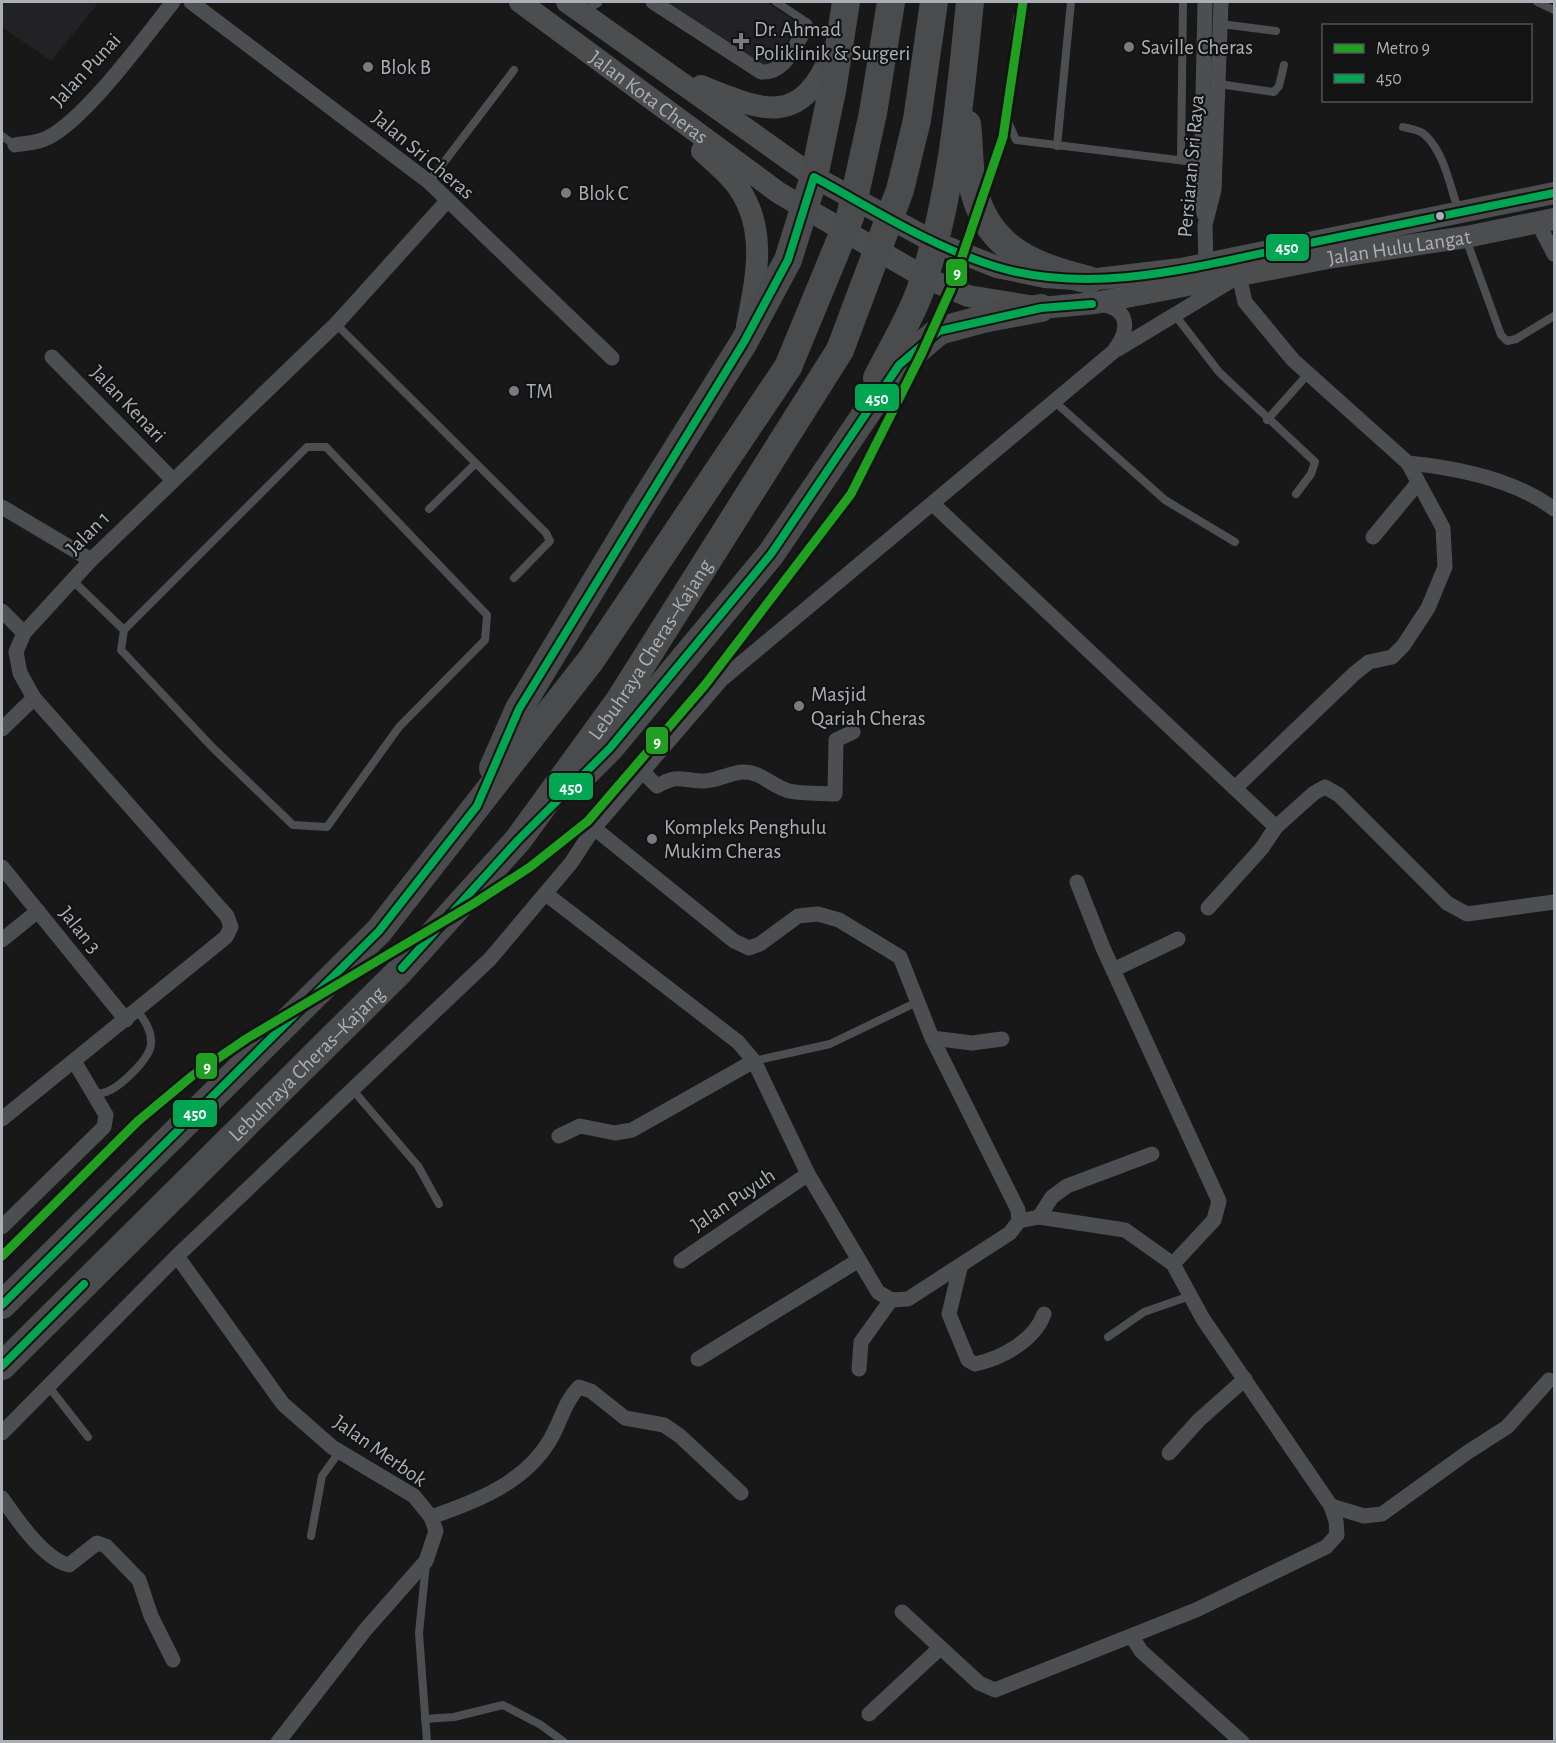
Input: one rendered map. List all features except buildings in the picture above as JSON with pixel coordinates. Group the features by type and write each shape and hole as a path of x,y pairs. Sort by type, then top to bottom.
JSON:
{"highway":[{"path":"477,806 519,709 744,342 788,260 814,177 832,91 846,2"},
{"name":"Lebuhraya Cheras–Kajang","path":"2,1305 379,931 591,660 788,367 850,217 863,167 891,2"},
{"name":"Lebuhraya Cheras–Kajang","path":"2,1366 400,970 518,840 619,702 840,350 900,190 917,120 934,2"},
{"path":"847,439 919,293 940,222 961,87 970,2"},
{"path":"961,87 976,198 994,234 1028,261 1092,292"},
{"path":"518,840 610,748 759,568 899,365 939,331 983,319 1041,308"}],"main road":[{"name":"Jalan Kota Cheras","path":"520,2 779,193 804,208"},
{"name":"Jalan Kota Cheras","path":"582,6 663,71 814,177"},
{"path":"663,71 750,104 768,108 785,107 810,93 825,71 841,29"},
{"path":"648,96 738,186 750,210 758,254 744,342"},
{"name":"Jalan Hulu Langat","path":"814,177 934,242 997,267 1045,277 1092,292 1239,276 1334,257 1466,237 1546,221"},
{"name":"Jalan Hulu Langat","path":"804,208 924,277 968,296 1041,308 1206,262 1458,210 1554,193"}],"street":[{"name":"Jalan Punai","path":"15,146 46,139 67,123 89,102 173,2"},
{"path":"653,2 761,72 773,73 782,66 804,31 805,25"},
{"name":"Persiaran Sri Raya","path":"1205,2 1202,163 1206,262"},
{"name":"Persiaran Sri Raya","path":"1205,225 1214,190 1221,2"},
{"name":"Jalan Sri Cheras","path":"201,4 429,183 612,358"},
{"name":"Jalan 1","path":"131,1015 226,937 231,927 227,916 34,698 9,652 91,560 336,324 448,200"},
{"path":"1546,221 1554,254"},
{"path":"1113,352 1239,276 1245,302 1308,374 1408,463 1443,528 1445,567 1428,608 1404,646 1392,657 1369,662 1355,673 1235,788"},
{"path":"2,1433 177,1256 490,959 546,894 594,828 721,680 934,505 1113,352 1123,340 1127,329 1122,315 1092,292"},
{"name":"Jalan Kenari","path":"52,357 173,480"},
{"path":"1408,463 1468,472 1511,487 1554,509"},
{"path":"1373,537 1418,484"},
{"path":"934,505 1276,827"},
{"path":"2,507 91,560"},
{"path":"2,611 24,633"},
{"path":"2,729 34,698"},
{"path":"643,771 657,786 671,778 708,781 741,772 757,773 788,791 835,794 836,740 853,732"},
{"path":"1208,908 1262,848 1276,827 1314,793 1325,787 1339,795 1447,903 1467,914 1554,902"},
{"path":"594,828 734,940 749,948 760,944 798,916 818,914 839,920 900,957 932,1038 1018,1210 1019,1221"},
{"name":"Jalan 3","path":"2,867 131,1015"},
{"path":"1077,882 1113,970 1219,1201 1214,1220 1173,1264"},
{"path":"546,894 738,1042 754,1061 808,1174 878,1292 891,1300 908,1299 960,1268 1010,1233 1019,1221 1039,1217 1125,1230 1173,1264 1190,1296 1331,1506 1336,1521 1337,1535 1326,1547 1196,1610 995,1690 979,1683 902,1612"},
{"path":"2,940 38,911"},
{"path":"1113,970 1178,939"},
{"path":"2,1119 131,1015"},
{"path":"932,1038 972,1043 1002,1039"},
{"path":"2,1227 104,1126 106,1115 74,1061"},
{"path":"559,1136 580,1126 615,1133 632,1130 754,1061"},
{"path":"1039,1217 1052,1197 1067,1186 1152,1154"},
{"name":"Jalan Puyuh","path":"681,1261 808,1174"},
{"name":"Jalan Merbok","path":"177,1256 283,1404 340,1451 414,1496 431,1517 436,1531 426,1561 366,1629 278,1742"},
{"path":"698,1359 859,1260"},
{"path":"960,1268 949,1314 968,1360 975,1364 1029,1339 1038,1329 1044,1314"},
{"path":"859,1369 861,1342 891,1300"},
{"path":"1169,1453 1199,1420 1245,1379"},
{"path":"1331,1506 1364,1516 1382,1514 1507,1427 1549,1380"},
{"path":"431,1517 482,1499 519,1476 549,1442 570,1396 579,1387 591,1390 625,1418 664,1425 680,1436 741,1492"},
{"path":"2,1498 16,1519 57,1563 69,1565 97,1543 106,1545 139,1580 151,1616 172,1660"},
{"path":"1132,1637 1141,1651 1242,1742"},
{"path":"869,1714 940,1648"}],"lane":[{"path":"776,2 802,19 805,25"},
{"path":"1057,146 1071,2"},
{"path":"1181,160 1183,2"},
{"path":"1537,2 1554,10"},
{"path":"1017,17 1006,117 1016,140 1202,163"},
{"path":"1221,24 1276,31"},
{"path":"1219,84 1274,92 1279,86 1284,65"},
{"path":"429,183 514,70"},
{"path":"1403,127 1425,134 1435,149 1458,210"},
{"path":"2,136 15,146"},
{"path":"1466,237 1501,335 1507,341 1516,339 1554,316"},
{"path":"1175,315 1219,372 1267,420 1316,462 1311,474 1296,494"},
{"path":"336,324 546,533 550,542 514,578"},
{"path":"1267,420 1308,374"},
{"path":"1055,402 1165,500 1235,542"},
{"path":"307,447 326,447 487,615 486,640 399,727 327,827 292,825 212,747 121,650 124,630 307,447"},
{"path":"429,509 475,464"},
{"path":"72,580 124,630"},
{"path":"754,1061 830,1044 917,1002"},
{"path":"91,1091 102,1093 121,1083 143,1061 152,1046 148,1025 131,1015"},
{"path":"352,1089 418,1167 439,1204"},
{"path":"1108,1337 1144,1312 1190,1296"},
{"path":"49,1387 88,1437"},
{"path":"311,1536 322,1476 340,1451"},
{"path":"426,1561 419,1633 427,1742"},
{"path":"425,1719 454,1717 503,1705 541,1725 564,1742"}],"shaded area":[{"path":"2,2 99,2 51,61 2,27"},
{"path":"663,2 766,2 799,24 773,65 763,67"}],"metro line":[{"name":"9","path":"2,1256 138,1121 192,1076 246,1039 473,904 530,867 588,821 705,685 851,494 922,353 951,289 1003,137 1023,2"}],"transit line":[{"name":"450","path":"2,1305 379,931 477,806 519,709 744,342 788,260 814,177 926,238 973,259 1035,275 1073,279 1112,278 1190,268 1554,193"},
{"name":"450","path":"402,968 518,840 610,748 771,554 899,365 939,331 1041,308 1092,304"},
{"name":"450","path":"2,1366 84,1284"}],"place":[{"name":"Dr. Ahmad Poliklinik & Surgeri","path":"741,41"},
{"name":"Saville Cheras","path":"1129,47"},
{"name":"Blok B","path":"368,67"},
{"name":"Blok C","path":"566,193"},
{"name":"TM","path":"514,391"},
{"name":"Masjid Qariah Cheras","path":"799,706"},
{"name":"Kompleks Penghulu Mukim Cheras","path":"652,839"}]}
